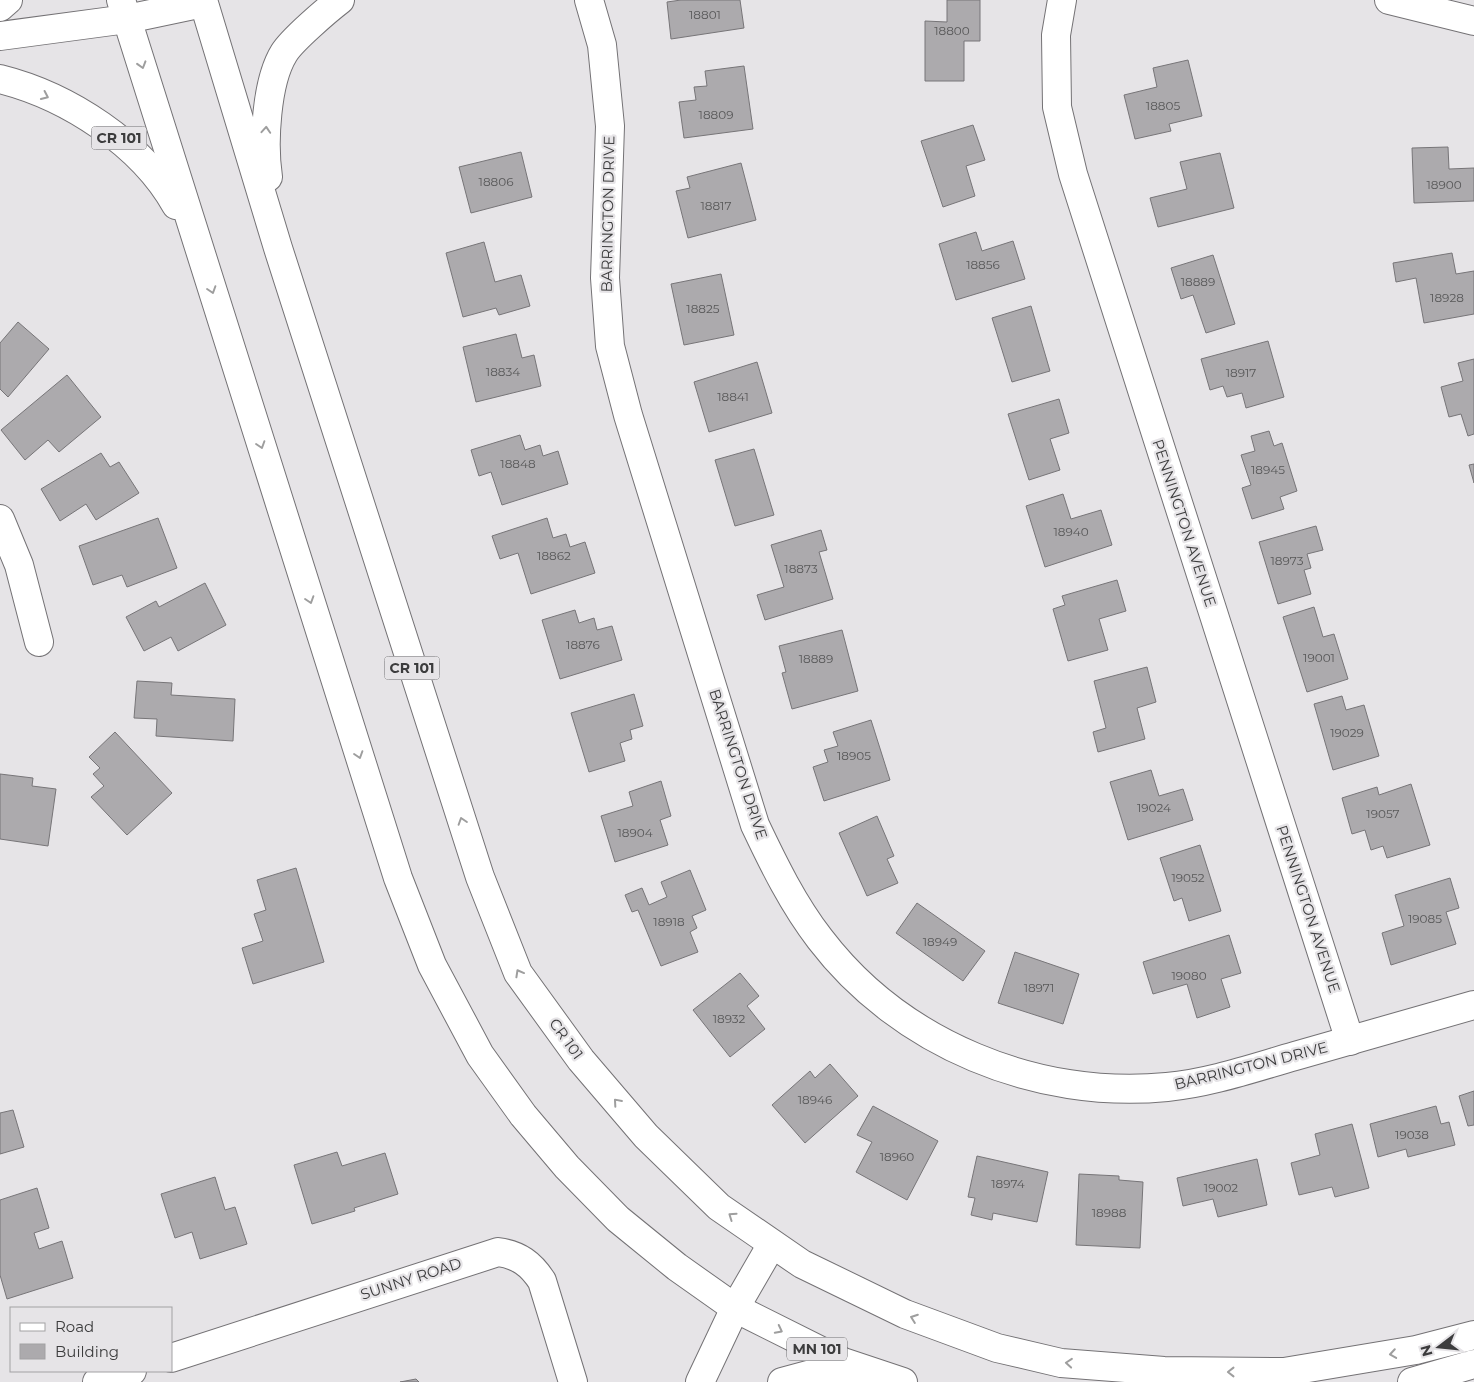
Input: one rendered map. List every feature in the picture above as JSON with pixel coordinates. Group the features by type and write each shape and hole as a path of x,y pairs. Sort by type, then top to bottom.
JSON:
{"main road":[{"path":"0,7 8,0"},
{"path":"278,248 264,155 268,110 275,76 284,52 340,0"},
{"name":"BARRINGTON DRIVE","path":"589,0 602,45 610,126 604,278 610,346 628,415 755,825 782,884 820,940 865,988 918,1029 975,1060 1037,1078 1103,1089 1168,1087 1233,1074 1474,1005"},
{"name":"PENNINGTON AVENUE","path":"1062,0 1056,35 1057,107 1072,174 1350,1041"},
{"path":"1389,0 1474,21"},
{"name":"CR 101","path":"0,36 124,10 206,1 278,248 480,877 518,973 581,1060 646,1136 719,1207 804,1266 905,1314 997,1348 1061,1363 1164,1371 1284,1372 1416,1350 1474,1335"},
{"name":"CR 101","path":"124,10 398,878 432,965 480,1055 523,1115 567,1167 618,1219 677,1267 735,1308"},
{"name":"CR 101","path":"0,79 17,84 78,111 127,144 164,183 197,244"},
{"path":"0,519 19,565 40,642"},
{"path":"700,1382 735,1308 772,1244"},
{"name":"SUNNY ROAD","path":"172,1358 498,1252 522,1259 534,1269 542,1281 573,1382"},
{"name":"MN 101","path":"735,1308 843,1362 903,1382"},
{"path":"1412,1382 1474,1364"},
{"path":"782,1382 819,1372 862,1369"},
{"path":"97,1382 129,1372"}],"building":[{"path":"681,0 740,0 744,28 671,39 667,2"},
{"path":"947,0 980,0 980,41 964,41 964,81 925,81 925,21 947,22"},
{"path":"1188,60 1202,116 1169,124 1171,131 1135,139 1124,95 1157,87 1153,68"},
{"path":"744,66 753,129 684,138 679,102 696,100 694,87 707,86 705,71"},
{"path":"973,125 985,160 966,166 975,196 943,207 921,141"},
{"path":"1448,147 1449,169 1474,168 1474,201 1414,203 1412,148"},
{"path":"521,152 532,197 471,213 459,167"},
{"path":"1220,153 1234,208 1158,227 1150,198 1187,189 1180,162"},
{"path":"741,163 756,220 688,238 676,191 690,188 687,177"},
{"path":"976,232 982,251 1013,241 1025,279 956,300 939,244"},
{"path":"484,242 495,282 521,275 530,306 499,315 496,308 463,317 446,253"},
{"path":"1452,253 1456,274 1474,271 1474,314 1424,323 1416,278 1396,282 1393,263"},
{"path":"1213,255 1235,324 1206,333 1193,295 1181,299 1171,268"},
{"path":"721,274 734,335 684,345 671,284"},
{"path":"1031,306 1050,371 1012,382 992,318"},
{"path":"18,322 49,349 8,397 0,389 0,343"},
{"path":"516,334 522,358 534,355 541,386 476,402 463,347"},
{"path":"1268,341 1284,397 1246,408 1242,393 1227,397 1223,386 1210,390 1201,359"},
{"path":"1474,359 1474,434 1468,436 1461,414 1449,417 1441,387 1463,381 1458,363"},
{"path":"757,362 772,413 709,432 694,382"},
{"path":"67,375 101,417 59,452 48,440 25,460 1,430"},
{"path":"1059,399 1069,433 1050,439 1060,470 1029,480 1008,414"},
{"path":"1269,431 1274,446 1282,443 1297,491 1280,497 1284,509 1252,519 1242,488 1251,485 1241,455 1255,451 1251,436"},
{"path":"520,435 525,450 540,445 543,456 558,451 568,484 502,505 491,472 479,476 471,450"},
{"path":"754,449 774,515 735,526 715,460"},
{"path":"101,453 110,467 119,462 139,493 96,520 86,504 60,521 41,489"},
{"path":"1474,464 1474,483 1469,465"},
{"path":"1063,494 1071,519 1101,510 1112,545 1045,567 1026,506"},
{"path":"158,518 177,568 127,587 122,575 93,585 79,546"},
{"path":"547,518 553,538 566,534 570,547 585,542 595,573 531,594 518,553 500,559 492,536"},
{"path":"1316,526 1323,550 1307,554 1311,568 1304,570 1311,594 1278,604 1259,542"},
{"path":"821,530 827,550 819,552 833,599 765,620 757,595 784,587 771,545"},
{"path":"1117,580 1126,611 1099,619 1108,650 1068,661 1053,609 1065,605 1062,596"},
{"path":"205,583 226,625 178,651 171,637 144,651 126,617 156,601 159,607"},
{"path":"1314,607 1323,637 1334,634 1348,679 1307,692 1283,617"},
{"path":"575,610 579,623 594,618 597,630 612,626 622,660 560,679 542,620"},
{"path":"842,630 858,691 792,709 782,673 786,672 779,646"},
{"path":"1147,667 1156,702 1137,708 1145,739 1098,752 1093,732 1106,728 1094,681"},
{"path":"137,681 172,683 171,695 235,699 233,741 156,736 157,719 134,718"},
{"path":"634,694 643,726 630,730 632,739 620,743 625,761 589,772 571,713"},
{"path":"1342,696 1346,710 1364,705 1379,756 1333,770 1314,704"},
{"path":"871,720 890,780 824,801 813,767 828,762 824,750 838,746 833,732"},
{"path":"115,732 172,793 127,835 91,797 104,786 93,774 100,768 89,757"},
{"path":"1151,770 1159,796 1183,789 1193,820 1128,840 1110,782"},
{"path":"0,774 33,778 32,786 56,789 48,846 0,839"},
{"path":"661,781 671,816 660,820 668,845 615,862 601,816 633,806 629,792"},
{"path":"1411,784 1430,845 1387,858 1383,846 1371,850 1365,830 1352,834 1342,798 1377,787 1379,795"},
{"path":"877,816 894,856 887,859 898,883 867,896 839,833"},
{"path":"1200,845 1221,911 1189,921 1182,898 1174,901 1160,858"},
{"path":"296,868 324,962 253,984 242,948 263,941 254,914 266,910 257,880"},
{"path":"690,870 706,910 692,916 697,928 690,932 698,952 661,966 638,910 632,912 625,895 642,888 649,905 667,897 661,882"},
{"path":"1450,878 1459,908 1446,912 1456,944 1391,965 1382,933 1404,926 1395,895"},
{"path":"917,903 985,951 963,981 896,933"},
{"path":"1229,935 1241,973 1221,979 1230,1007 1197,1018 1187,984 1153,994 1143,962"},
{"path":"1015,952 1079,974 1063,1024 998,1003"},
{"path":"740,973 759,996 747,1006 765,1029 730,1057 693,1010"},
{"path":"830,1064 858,1096 805,1143 772,1105 810,1071 815,1078"},
{"path":"1474,1091 1474,1125 1468,1126 1459,1096"},
{"path":"873,1106 938,1141 907,1200 856,1172 872,1142 857,1135"},
{"path":"1436,1106 1441,1124 1449,1122 1455,1145 1408,1157 1406,1149 1378,1157 1370,1124"},
{"path":"13,1110 24,1147 0,1154 0,1113"},
{"path":"1352,1124 1369,1188 1335,1197 1332,1187 1299,1195 1291,1163 1320,1155 1315,1134"},
{"path":"337,1152 342,1166 385,1153 398,1194 354,1208 355,1211 312,1224 294,1165"},
{"path":"977,1156 1048,1172 1037,1222 993,1213 992,1220 971,1215 975,1198 968,1197"},
{"path":"1257,1159 1267,1205 1218,1217 1213,1199 1183,1206 1177,1178"},
{"path":"1079,1174 1119,1176 1119,1180 1143,1182 1140,1248 1076,1245"},
{"path":"215,1177 225,1210 235,1207 247,1244 200,1259 192,1232 175,1238 161,1194"},
{"path":"37,1188 49,1228 34,1233 39,1249 62,1241 73,1278 7,1299 0,1275 0,1200"},
{"path":"416,1379 419,1382 400,1382"}]}
